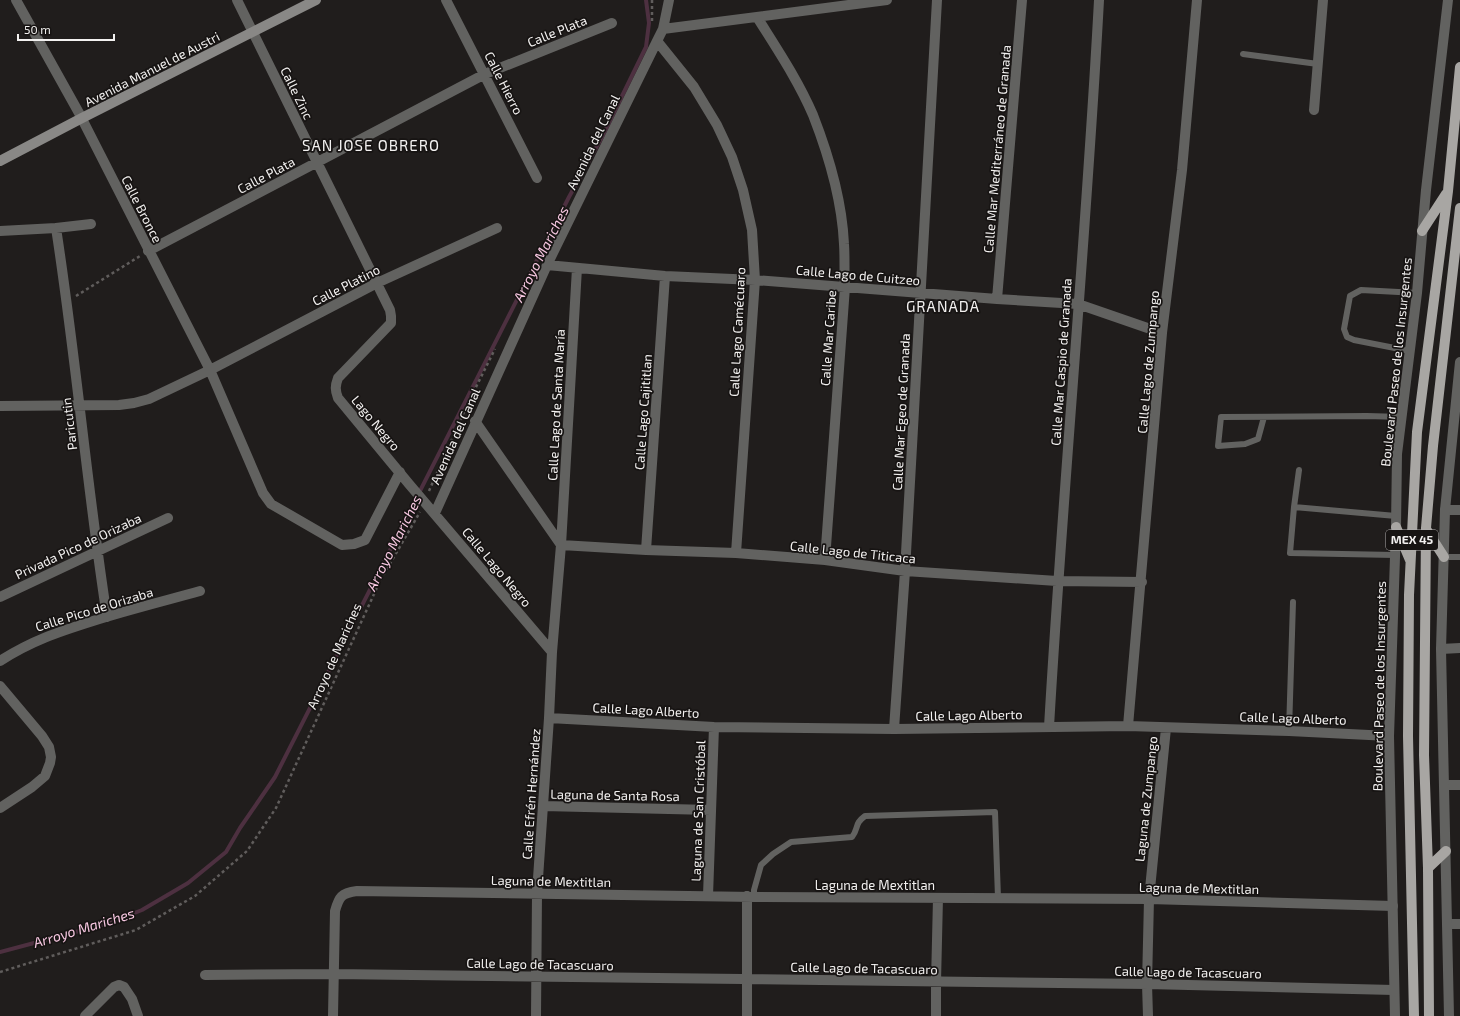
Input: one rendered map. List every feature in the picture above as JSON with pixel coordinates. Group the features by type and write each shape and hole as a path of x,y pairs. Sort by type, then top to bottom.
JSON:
{"main road":[{"name":"Avenida Manuel de Austri","path":"0,161 316,0"},
{"name":"MEX 45","path":"1414,1016 1408,736 1409,595 1418,432 1448,191 1460,67"},
{"path":"1422,231 1448,191"},
{"name":"MEX 45","path":"1430,1016 1428,868 1424,755 1426,528 1433,446 1460,208"},
{"path":"1396,527 1411,563"},
{"path":"1426,528 1444,557"},
{"path":"1428,868 1446,851"}],"street":[{"name":"Calle Bronce","path":"16,0 82,118 148,252 210,370 263,493 271,504 342,545 354,544 365,540 400,472"},
{"name":"Calle Zinc","path":"237,0 377,283"},
{"name":"Calle Hierro","path":"446,0 537,178"},
{"name":"Avenida del Canal","path":"435,513 547,265 658,41 669,0"},
{"path":"662,29 887,0"},
{"name":"Calle Mar Egeo de Granada","path":"894,729 905,571 937,0"},
{"name":"Calle Mar Mediterráneo de Granada","path":"997,299 1022,0"},
{"name":"Calle Mar Caspio de Granada","path":"1049,727 1057,581 1092,136 1100,0"},
{"name":"Calle Lago de Zumpango","path":"1128,726 1142,582 1162,333 1182,170 1197,0"},
{"path":"1314,110 1323,0"},
{"name":"Boulevard Paseo de los Insurgentes","path":"1395,1016 1389,736 1397,454 1417,293 1422,231 1448,0"},
{"name":"Calle Mar Caribe","path":"757,17 790,72 812,114 830,165 841,213 844,244 845,287 825,560"},
{"name":"Calle Plata","path":"148,252 485,74 612,23"},
{"name":"Calle Lago Camécuaro","path":"658,41 694,87 717,125 732,157 743,190 752,230 755,280 736,553"},
{"path":"0,231 56,228 91,224"},
{"name":"Paricutin","path":"56,228 67,301 97,551 107,617"},
{"name":"Calle Platino","path":"0,406 119,405 149,399 210,370 377,283 496,228"},
{"name":"Calle Lago de Cuitzeo","path":"547,265 665,276 755,280 1078,304 1162,333"},
{"name":"Calle Lago de Santa María","path":"552,652 561,545 577,268"},
{"name":"Calle Lago Cajititlan","path":"646,550 665,276"},
{"name":"Lago Negro","path":"377,283 390,310 390,323 338,378 335,386 336,392 342,404 424,500"},
{"path":"1449,1016 1441,649 1445,510 1460,368"},
{"path":"475,422 561,545"},
{"name":"Calle Lago Negro","path":"424,500 552,652"},
{"path":"1445,510 1460,510"},
{"name":"Privada Pico de Orizaba","path":"0,597 168,518"},
{"name":"Calle Lago de Titicaca","path":"561,545 736,553 825,560 905,571 1057,581 1142,582"},
{"name":"Calle Pico de Orizaba","path":"0,661 33,642 107,617 200,591"},
{"path":"1441,649 1460,648"},
{"name":"Calle Efrén Hernández","path":"536,1016 535,977 537,894 552,652"},
{"path":"0,686 42,736 49,748 51,756 45,776 0,808"},
{"name":"Calle Lago Alberto","path":"549,718 714,727 894,729 1128,726 1289,730 1389,736"},
{"name":"Laguna de San Cristóbal","path":"708,896 714,727"},
{"name":"Laguna de Zumpango","path":"1148,1016 1147,984 1149,900 1166,728"},
{"path":"1444,785 1460,785"},
{"name":"Laguna de Santa Rosa","path":"543,806 711,810"},
{"name":"Laguna de Mextitlan","path":"334,974 335,911 338,900 346,893 356,891 750,897 1149,900 1392,906"},
{"path":"748,1016 747,980 750,897"},
{"path":"936,1016 938,898"},
{"path":"1448,924 1460,924"},
{"path":"333,1016 334,974"},
{"name":"Calle Lago de Tacascuaro","path":"205,975 334,974 1147,984 1394,990"},
{"path":"85,1016 110,990 119,985 124,987 132,999 138,1016"}],"lane":[{"path":"1243,54 1318,64"},
{"path":"1410,351 1354,340 1347,337 1344,329 1350,296 1354,292 1361,290 1417,293"},
{"path":"1264,417 1258,439 1245,444 1218,446 1221,417 1367,416 1402,417"},
{"path":"1299,470 1290,553 1395,555"},
{"path":"1294,507 1396,516"},
{"path":"1444,557 1460,557"},
{"path":"1289,730 1293,602"},
{"path":"750,897 754,890 761,865 790,842 852,837 855,833 858,820 865,816 995,812 998,898"}],"path":[{"path":"652,0 652,30"},
{"path":"67,301 148,252"},
{"name":"Arroyo de Mariches","path":"0,972 136,930 195,896 247,851 276,808 380,581 424,500 468,403 496,348"}],"waterway":[{"name":"Arroyo Mariches","path":"0,952 109,923 142,910 188,883 226,852 240,828 275,777 569,197 602,137 646,47 649,23 646,0"}],"district":[{"name":"SAN JOSE OBRERO","path":"371,146"},
{"name":"GRANADA","path":"943,307"}]}
